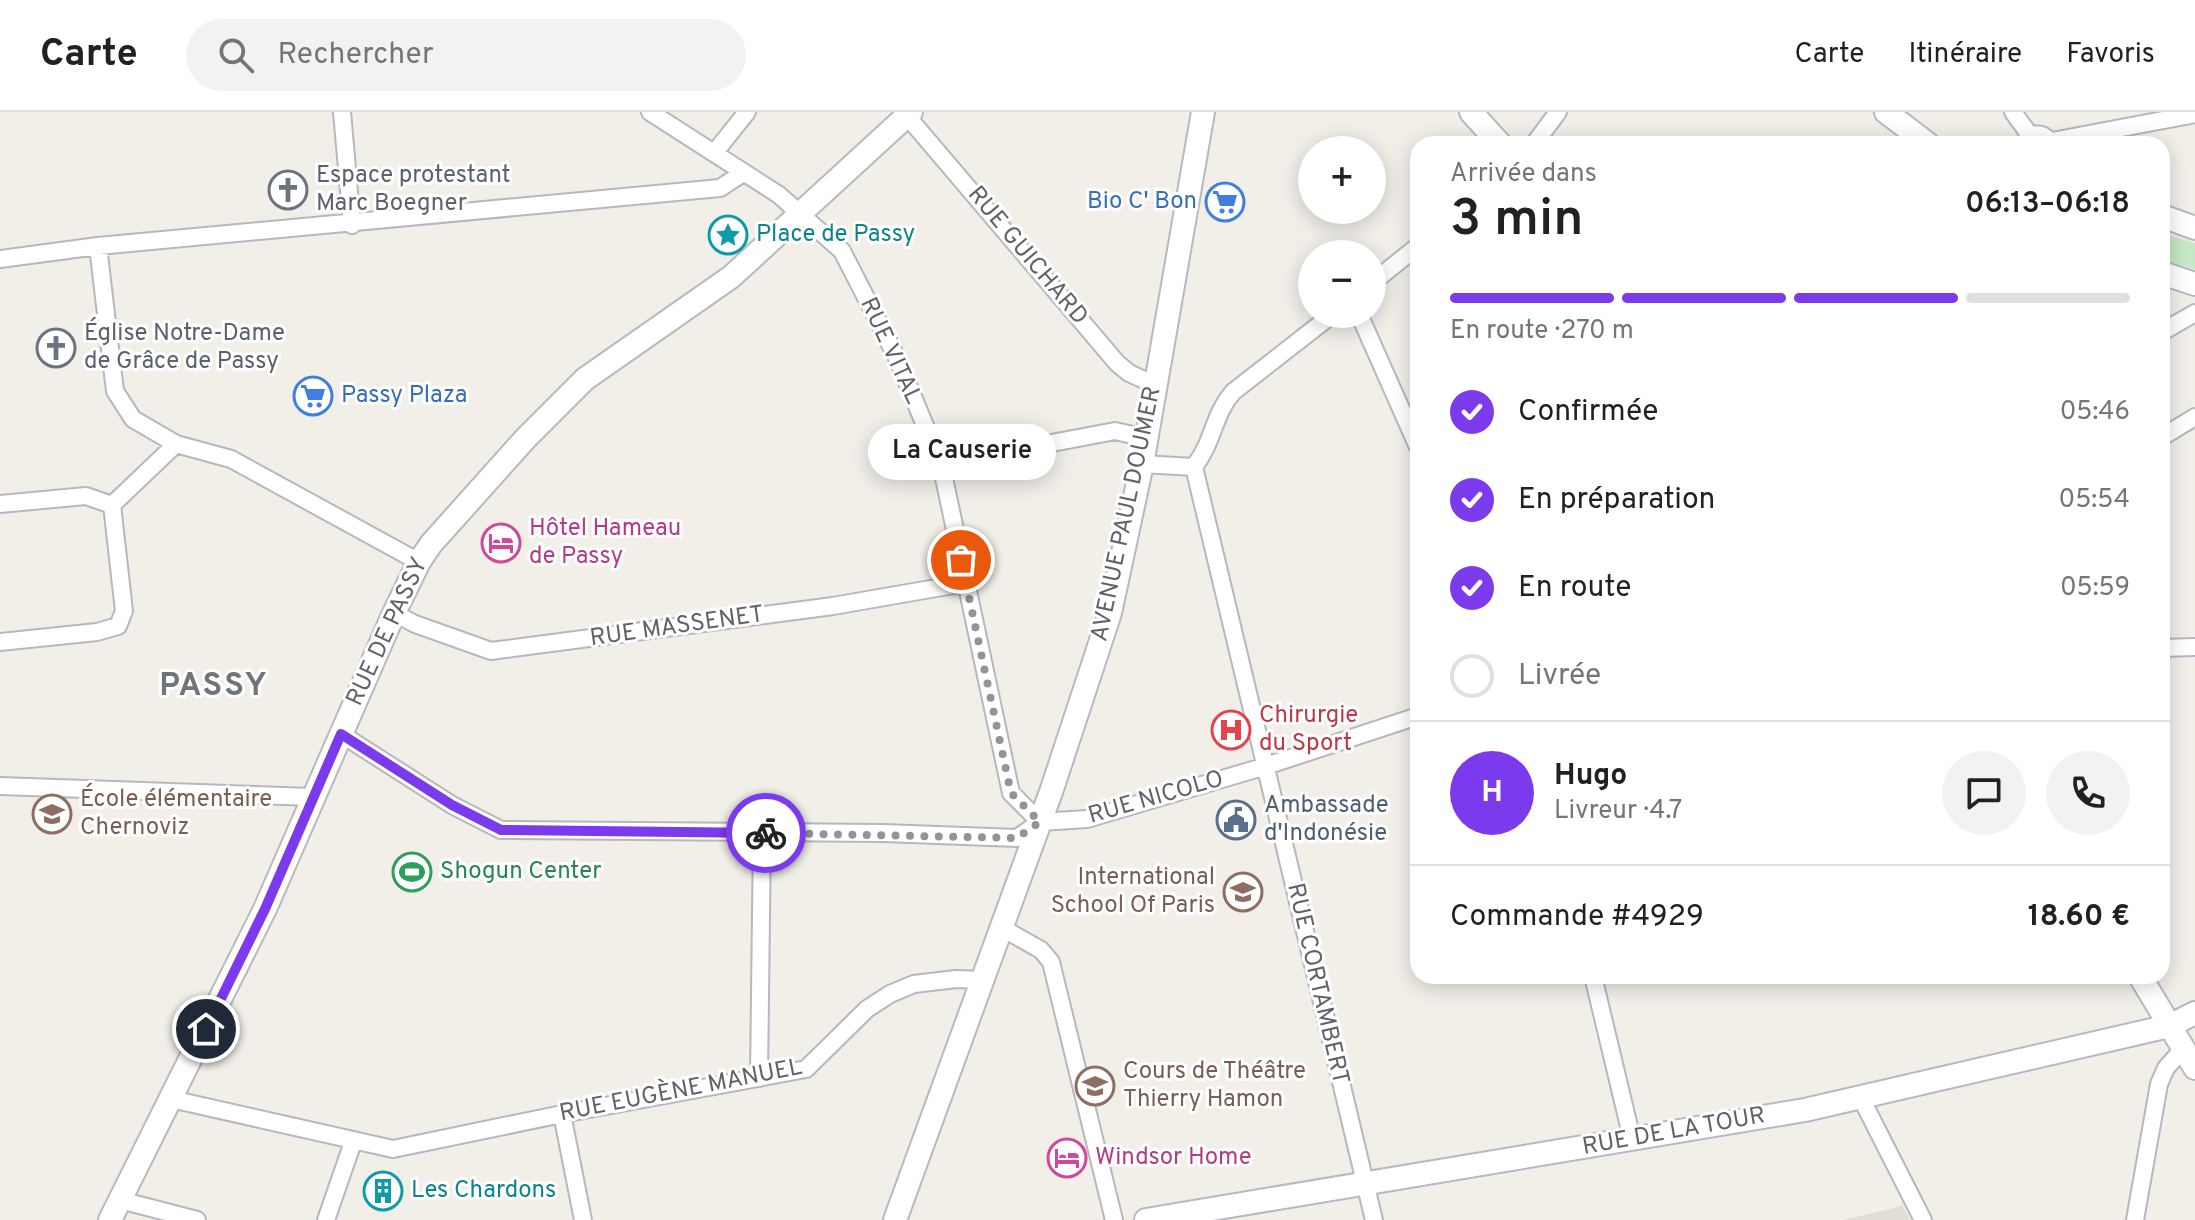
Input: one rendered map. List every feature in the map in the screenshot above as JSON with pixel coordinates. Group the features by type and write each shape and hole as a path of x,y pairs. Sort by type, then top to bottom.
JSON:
{"street":[{"path":"342,112 352,225"},
{"path":"650,112 715,152 802,213"},
{"path":"715,152 747,112"},
{"name":"AVENUE PAUL DOUMER","path":"895,1220 1040,822 1110,613 1142,464 1203,112"},
{"path":"1471,112 1493,136"},
{"path":"1540,136 1558,112"},
{"path":"1886,112 1918,136"},
{"path":"2013,112 2033,136"},
{"name":"RUE GUICHARD","path":"909,114 1117,363 1129,373 1155,385"},
{"name":"RUE DE PASSY","path":"115,1210 265,909 394,613 431,544 526,438 585,379 731,277 909,114"},
{"path":"2064,136 2146,117 2195,114"},
{"path":"0,259 98,246 352,225 720,188 743,173"},
{"name":"RUE VITAL","path":"802,213 842,251 897,358 941,464 1011,793 1040,822"},
{"path":"2170,219 2195,228"},
{"path":"98,246 115,391 133,419 176,444 231,459 419,562"},
{"path":"1386,272 1410,252"},
{"path":"2170,276 2195,284"},
{"path":"2170,327 2195,313"},
{"path":"1142,464 1194,467 1206,451 1223,404 1233,392 1315,328"},
{"path":"1365,328 1410,429"},
{"path":"2170,432 2195,417"},
{"path":"941,464 1115,431 1146,438"},
{"path":"112,505 176,444"},
{"name":"RUE CORTAMBERT","path":"1194,467 1374,1220"},
{"path":"0,504 86,496 112,505"},
{"path":"0,642 97,632 118,626 124,611 112,505"},
{"name":"RUE MASSENET","path":"394,613 415,624 491,651 833,606 965,583"},
{"path":"2170,648 2195,647"},
{"name":"RUE NICOLO","path":"341,734 452,805 501,830 884,833 1017,838 1040,822 1087,819 1266,766 1410,719"},
{"path":"0,786 312,797"},
{"path":"759,1078 762,833"},
{"path":"1002,928 1041,950 1051,962 1114,1220"},
{"name":"RUE EUGÈNE MANUEL","path":"171,1099 393,1149 811,1067 867,1009 890,994 914,984 956,979 983,980"},
{"path":"1595,984 1632,1139"},
{"path":"2135,1220 2159,1084 2166,1068 2189,1059 2145,984"},
{"name":"RUE DE LA TOUR","path":"1146,1220 1189,1216 1861,1098 2169,1026 2195,1013"},
{"path":"1861,1098 1923,1220"},
{"path":"562,1114 583,1220"},
{"path":"326,1220 353,1142"},
{"path":"115,1210 197,1220"}],"shaded area":[{"path":"1902,1205 1910,1220 1843,1220 1894,1208"}],"green space":[{"path":"2170,235 2195,243 2195,269 2170,262"}],"way so far":[{"path":"766,833 1017,838 1040,822 1011,793 961,560"}],"place":[{"name":"Espace protestant Marc Boegner","path":"288,190"},
{"name":"Bio C' Bon","path":"1225,202"},
{"name":"Place de Passy","path":"728,235"},
{"name":"Église Notre-Dame de Grâce de Passy","path":"56,348"},
{"name":"Passy Plaza","path":"313,396"},
{"name":"Hôtel Hameau de Passy","path":"501,543"},
{"name":"La Causerie","path":"961,560"},
{"name":"Chirurgie du Sport","path":"1231,730"},
{"name":"École élémentaire Chernoviz","path":"52,814"},
{"name":"Ambassade d'Indonésie","path":"1236,820"},
{"name":"Shogun Center","path":"412,872"},
{"name":"International School Of Paris","path":"1243,892"},
{"name":"Cours de Théâtre Thierry Hamon","path":"1095,1086"},
{"name":"Windsor Home","path":"1067,1158"},
{"name":"Les Chardons","path":"383,1191"}],"district":[{"name":"PASSY","path":"214,687"}],"route":[{"path":"206,1029 265,909 341,734 452,805 501,830 766,833"}]}
